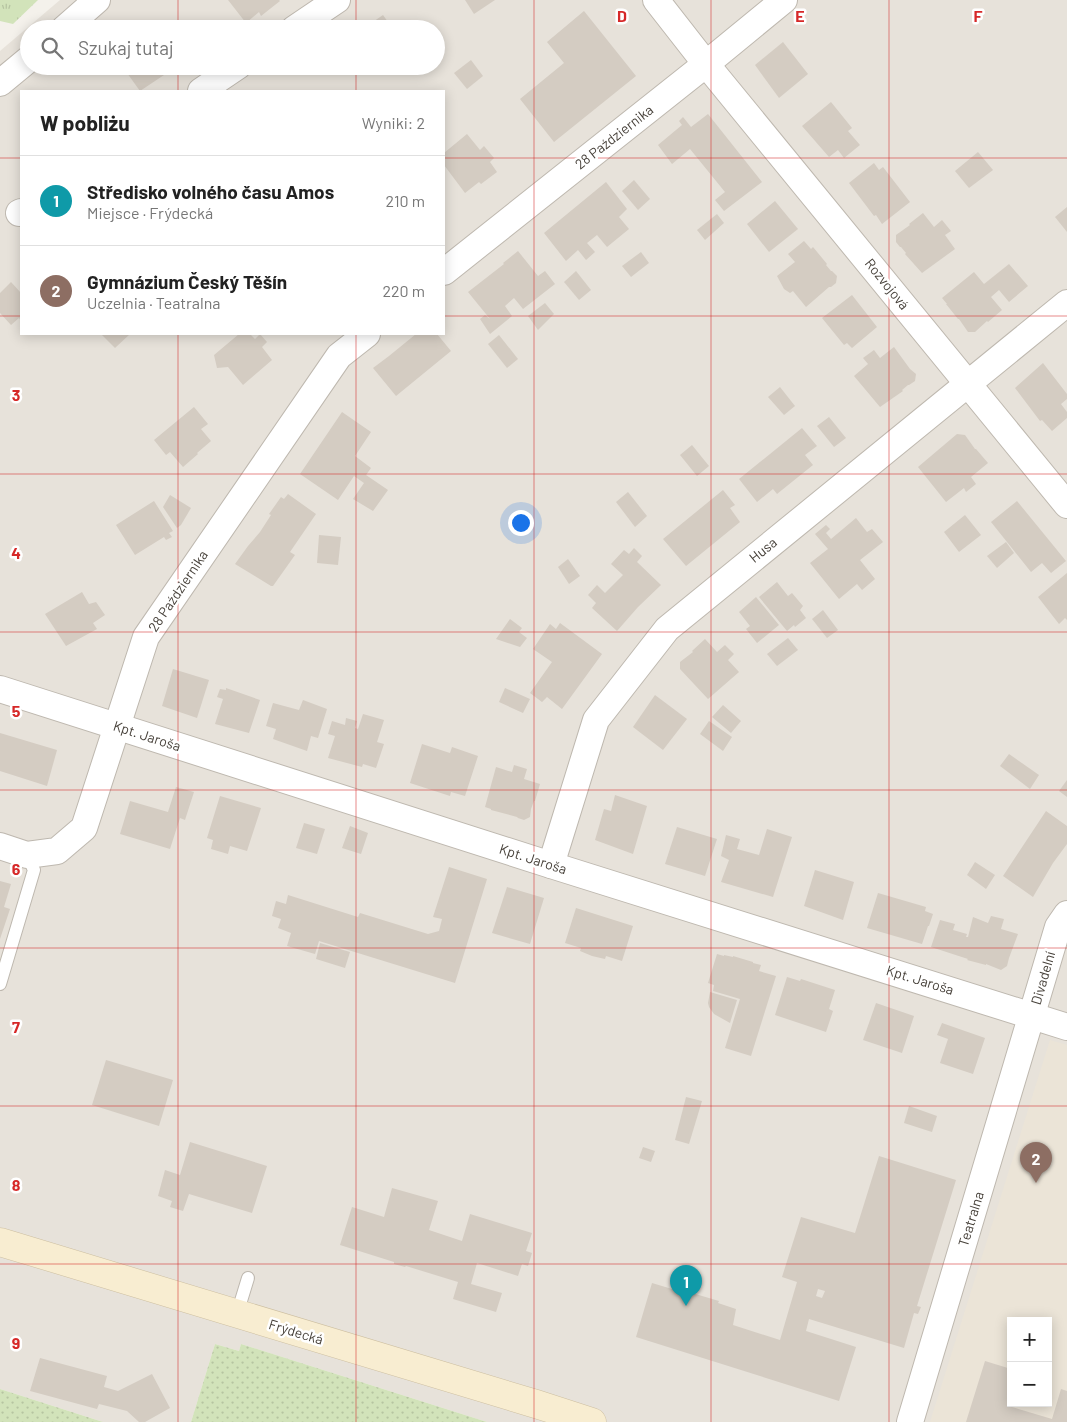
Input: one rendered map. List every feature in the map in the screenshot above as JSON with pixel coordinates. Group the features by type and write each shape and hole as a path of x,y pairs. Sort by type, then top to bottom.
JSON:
{"main road":[{"name":"Frýdecká","path":"0,1242 592,1422"}],"street":[{"path":"74,20 97,0"},
{"path":"307,20 336,0"},
{"name":"Rozvojová","path":"656,0 706,64 1067,505"},
{"name":"28 Października","path":"445,271 784,0"},
{"path":"0,83 20,66"},
{"path":"202,90 224,75"},
{"name":"Husa","path":"551,865 596,720 667,629 1067,303"},
{"name":"28 Października","path":"0,846 27,855 57,851 84,828 146,637 339,356 366,335"},
{"name":"Kpt. Jaroša","path":"0,689 1067,1027"},
{"name":"Divadelní","path":"1032,1016 1058,927 1067,914"},
{"name":"Teatralna","path":"910,1422 1032,1016"}],"lane":[{"path":"0,984 34,870 27,855"},
{"path":"237,1314 248,1278"}],"shaded area":[{"path":"60,0 1067,0 1067,1422 487,1422 241,1344 239,1351 215,1344 191,1422 103,1422 0,1389 0,51 20,34 20,75 445,75 445,20 36,20"},
{"path":"1050,1040 1067,1045 1067,1422 930,1422"}],"green space":[{"path":"0,0 38,0 13,24 0,21"},
{"path":"215,1344 239,1351 241,1344 487,1422 191,1422"},
{"path":"0,1389 103,1422 0,1422"}],"building":[{"path":"228,0 280,1 261,16 259,12 250,20 244,20"},
{"path":"465,0 495,0 474,14"},
{"path":"584,11 636,76 554,142 520,99 564,63 547,42"},
{"path":"383,15 387,20 376,20"},
{"path":"783,42 808,74 779,98 755,65"},
{"path":"471,60 483,76 467,89 454,73"},
{"path":"128,75 164,75 142,90 139,90"},
{"path":"831,102 852,128 848,131 860,145 844,158 838,150 829,157 802,126"},
{"path":"708,114 762,182 724,211 715,200 725,192 690,149 672,164 658,145 682,125 679,121 683,117 691,127"},
{"path":"467,134 480,150 484,146 494,158 490,162 497,172 481,184 479,182 465,193 445,166 445,152"},
{"path":"978,152 993,170 969,188 955,171"},
{"path":"874,163 879,170 883,167 910,202 882,224 849,183"},
{"path":"634,180 650,199 638,210 622,191"},
{"path":"606,182 627,209 619,217 629,229 607,247 597,235 587,243 595,252 586,260 578,250 566,261 544,233"},
{"path":"775,201 798,229 769,252 747,224"},
{"path":"1067,207 1067,232 1055,217"},
{"path":"923,213 934,227 942,220 951,231 945,235 955,249 922,273 896,242 896,235"},
{"path":"717,214 724,223 705,240 697,230"},
{"path":"804,241 811,249 813,247 837,276 836,283 806,307 793,291 790,293 784,289 777,276 795,262 788,254"},
{"path":"518,251 538,276 545,271 555,284 523,309 514,298 505,306 512,316 490,334 480,319 485,315 490,319 468,292"},
{"path":"641,252 649,263 631,277 622,266"},
{"path":"1009,264 1028,286 1009,302 999,290 991,297 1002,310 975,332 968,332 942,298 974,272 984,284"},
{"path":"576,271 591,290 579,300 564,282"},
{"path":"11,282 20,292 20,320 19,318 11,325 0,313 0,293"},
{"path":"852,295 877,327 852,348 847,343 844,345 822,318"},
{"path":"545,303 554,314 538,330 528,316"},
{"path":"102,335 129,335 115,348"},
{"path":"238,335 251,335 255,339 261,335 267,342 262,347 272,360 243,385 228,367 217,368 214,355"},
{"path":"415,335 438,335 451,351 396,396 373,368"},
{"path":"499,335 518,359 507,368 488,344"},
{"path":"894,347 916,374 915,381 880,407 854,376 868,364 863,358 874,350 880,358"},
{"path":"1043,363 1067,394 1067,399 1061,404 1067,412 1067,418 1052,431 1042,420 1040,421 1015,388"},
{"path":"780,387 795,406 784,415 768,397"},
{"path":"194,407 208,424 201,429 211,441 183,467 170,452 166,455 154,440"},
{"path":"342,412 371,432 355,456 371,468 366,475 388,490 373,511 353,499 364,483 354,476 338,500 300,474"},
{"path":"829,417 846,438 834,447 817,426"},
{"path":"802,428 817,446 805,455 813,465 777,494 773,489 757,502 739,479"},
{"path":"957,434 965,435 988,463 971,477 976,484 966,492 964,488 946,502 918,467"},
{"path":"692,445 709,466 697,476 680,455"},
{"path":"723,490 735,505 730,508 740,522 686,566 663,539"},
{"path":"628,492 647,516 635,527 616,502"},
{"path":"288,494 316,514 290,552 295,555 273,586 271,586 235,564 260,532 271,515 269,514 281,497 284,499"},
{"path":"170,495 191,508 181,525 177,528 163,507"},
{"path":"154,501 173,531 169,533 172,537 166,540 164,537 135,555 116,525"},
{"path":"1017,501 1066,561 1051,573 1042,563 1031,572 991,522"},
{"path":"965,515 981,535 959,552 944,532"},
{"path":"856,518 867,532 872,529 883,542 860,560 875,579 862,590 857,584 839,599 810,563 828,549 815,534 826,525 830,529 826,533 831,539"},
{"path":"319,535 341,537 338,565 317,563"},
{"path":"1006,542 1014,553 997,568 987,556"},
{"path":"634,548 642,556 637,562 661,585 617,631 592,608 596,603 588,595 597,585 605,593 623,575 611,564 624,550 629,554"},
{"path":"568,559 580,576 569,584 558,567"},
{"path":"1067,573 1067,620 1065,618 1059,624 1038,597"},
{"path":"777,582 788,596 792,593 803,606 800,610 806,618 787,631 759,597"},
{"path":"82,592 89,604 96,602 105,615 93,623 97,629 66,646 45,614"},
{"path":"756,597 779,625 757,643 746,629 750,626 739,612"},
{"path":"823,610 838,630 827,638 812,619"},
{"path":"510,619 522,628 519,632 527,638 520,647 496,639"},
{"path":"560,623 602,654 562,709 547,697 542,702 530,693 552,662 533,649 550,624 556,629"},
{"path":"788,638 798,650 777,666 767,654"},
{"path":"705,639 717,652 725,645 734,654 728,660 739,672 708,699 680,669 680,662"},
{"path":"173,669 209,680 197,718 162,706"},
{"path":"226,688 260,700 249,733 215,724 223,699 217,697 220,689 226,690"},
{"path":"505,688 530,699 523,713 499,702"},
{"path":"655,695 687,719 663,750 633,727"},
{"path":"303,700 327,709 318,738 311,736 307,751 273,739 276,729 266,726 273,703 299,710"},
{"path":"723,705 741,721 731,733 712,717"},
{"path":"363,714 384,720 377,742 384,744 376,768 363,764 362,767 328,758 335,736 328,734 332,721 345,725 346,718 357,721 355,728 358,729"},
{"path":"709,721 732,737 723,751 700,734"},
{"path":"0,733 57,750 47,786 0,771"},
{"path":"422,744 450,753 452,747 478,756 465,796 451,792 450,796 410,783"},
{"path":"1009,754 1039,775 1030,789 1000,766"},
{"path":"514,765 527,769 524,779 540,784 530,817 524,820 485,807 496,767 512,772"},
{"path":"1067,780 1067,797 1059,791"},
{"path":"176,787 194,792 185,820 180,818 170,849 120,834 130,801 168,812"},
{"path":"615,795 647,806 633,854 595,840 604,809 611,811"},
{"path":"220,796 261,808 247,851 230,846 228,854 211,849 213,840 207,838"},
{"path":"1046,811 1067,826 1067,844 1053,863 1033,897 1003,876"},
{"path":"304,823 325,829 317,854 296,848"},
{"path":"350,826 368,833 361,854 342,848"},
{"path":"677,827 717,839 705,876 665,864"},
{"path":"767,829 792,837 773,897 721,882 729,860 721,856 726,835 740,839 737,849 759,855"},
{"path":"975,862 995,875 986,889 967,875"},
{"path":"449,867 487,879 455,983 319,941 315,954 287,946 291,933 278,928 281,919 272,916 276,901 286,904 288,895 358,917 360,913 428,934 439,931 442,919 433,917"},
{"path":"815,870 854,882 843,920 804,906"},
{"path":"0,881 11,884 4,907 10,909 0,939"},
{"path":"507,887 544,898 530,944 492,933"},
{"path":"878,893 926,907 925,911 933,914 922,944 867,928"},
{"path":"576,908 633,926 622,961 606,956 605,959 592,956 580,951 581,948 565,943"},
{"path":"991,916 1004,919 1001,929 1018,934 1007,966 1001,970 931,947 940,920 955,924 953,930 967,934 966,937 968,937 973,917 988,923"},
{"path":"320,943 350,952 345,968 316,959"},
{"path":"717,954 733,956 753,962 761,965 759,971 776,976 751,1056 725,1048 740,999 713,991 714,985 708,983"},
{"path":"787,977 800,981 801,979 835,990 829,1009 833,1011 826,1032 775,1015"},
{"path":"710,992 737,1000 730,1023 714,1014 709,1007"},
{"path":"876,1003 914,1016 902,1053 863,1040"},
{"path":"942,1023 985,1038 973,1074 940,1063 948,1039 937,1035"},
{"path":"106,1060 173,1080 159,1126 92,1105"},
{"path":"686,1097 702,1101 689,1144 675,1140"},
{"path":"909,1106 937,1116 932,1132 904,1123"},
{"path":"190,1142 267,1166 252,1213 189,1194 183,1211 170,1207 172,1201 158,1196 165,1170 180,1175"},
{"path":"643,1147 655,1151 651,1162 639,1158"},
{"path":"879,1156 956,1180 917,1306 921,1307 918,1314 914,1313 904,1348 809,1319 806,1331 856,1347 839,1401 636,1337 652,1283 719,1301 718,1303 736,1309 733,1325 780,1340 797,1282 782,1277 801,1217 855,1233","holes":["818,1289 825,1291 822,1298 816,1296"]},
{"path":"392,1188 438,1201 429,1230 462,1241 470,1214 532,1233 526,1251 532,1253 528,1266 522,1264 518,1276 477,1263 471,1284 502,1293 496,1312 453,1299 458,1282 394,1264 394,1262 340,1245 352,1207 384,1217"},
{"path":"40,1358 107,1376 104,1387 118,1391 152,1374 170,1408 145,1422 139,1422 127,1411 99,1404 97,1409 30,1391"},
{"path":"985,1361 1007,1368 1007,1407 1052,1419 1061,1389 1067,1391 1067,1422 966,1422"}],"place":[{"name":"Gymnázium Český Těšín","path":"1036,1183"},
{"name":"Středisko volného času Amos","path":"686,1306"}]}
